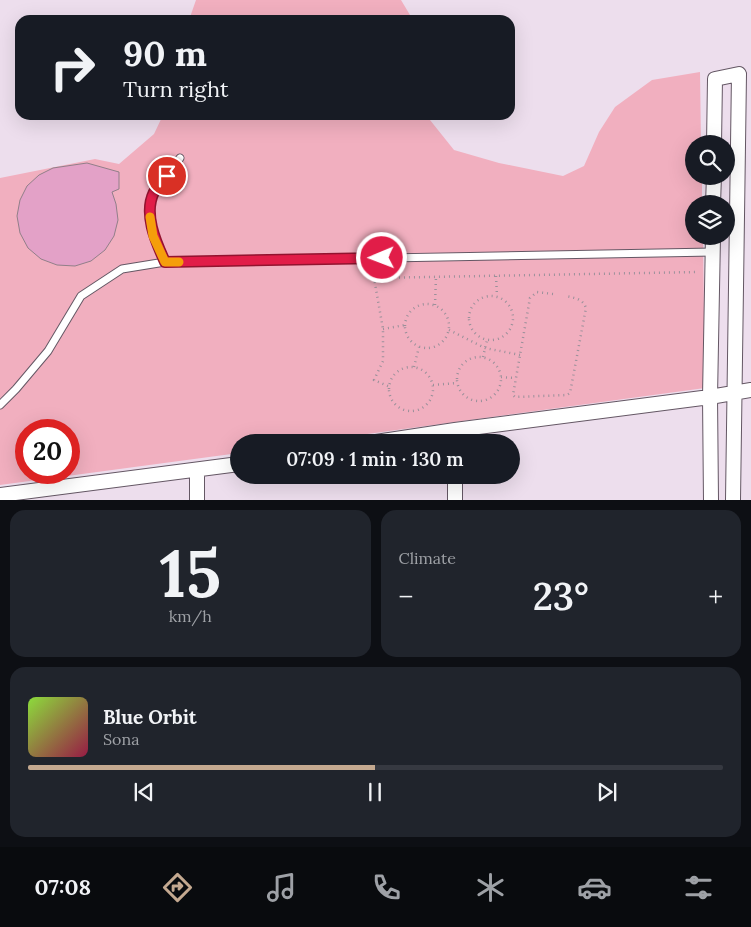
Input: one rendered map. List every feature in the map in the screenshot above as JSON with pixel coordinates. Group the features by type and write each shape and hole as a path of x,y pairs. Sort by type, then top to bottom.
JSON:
{"street":[{"path":"714,135 715,78 739,74 733,500"},
{"path":"709,245 706,252 710,397 710,500"},
{"path":"467,434 751,390"},
{"path":"0,495 230,466"},
{"path":"197,471 197,500"},
{"path":"455,484 455,500"}],"lane":[{"path":"165,262 153,236 150,215 154,193 180,158"},
{"path":"0,405 48,351 81,296 122,269 165,262 706,252"}],"path":[{"path":"388,386 374,380 383,361 383,329 374,278 698,272 706,252"},
{"path":"496,275 497,296"},
{"path":"435,305 436,276"},
{"path":"553,294 537,292 530,298 515,378 513,395 515,397 567,395 570,392 586,308 585,303 581,300 566,296"},
{"path":"484,296 497,296 505,300 510,306 513,320 507,333 501,338 487,340 480,338 470,327 469,312 477,300 484,296"},
{"path":"428,304 435,305 447,315 449,330 444,342 438,346 431,348 419,347 407,335 405,325 409,314 414,308 428,304"},
{"path":"383,329 405,325"},
{"path":"449,330 485,348 520,354"},
{"path":"483,357 487,340"},
{"path":"414,367 419,347"},
{"path":"472,357 483,357 493,361 498,367 501,377 499,388 495,394 483,400 475,401 468,398 462,394 457,383 457,373 460,366 472,357"},
{"path":"404,367 414,367 425,371 430,377 433,385 431,398 427,404 414,410 400,408 390,398 388,386 392,376 397,371 404,367"},
{"path":"501,377 515,378"},
{"path":"433,385 457,383"}],"shaded area":[{"path":"196,0 401,0 410,15 191,15"},
{"path":"700,72 701,135 685,135 685,185 702,185 702,195 685,195 685,245 703,245 705,388 368,434 230,434 230,454 80,474 80,419 15,419 15,483 0,485 0,178 95,159 119,164 154,134 161,120 430,120 454,150 499,163 563,176 584,166 599,132 615,107 652,80"}],"building":[{"path":"87,163 119,172 119,189 112,192 118,220 114,236 105,250 91,261 75,266 57,265 41,259 28,248 20,233 17,216 20,200 27,186 39,175 53,168"}],"slow traffic":[{"path":"150,217 153,236 165,262 179,262"}],"route":[{"path":"167,176 154,193 150,215 153,236 165,262 382,258"}]}
